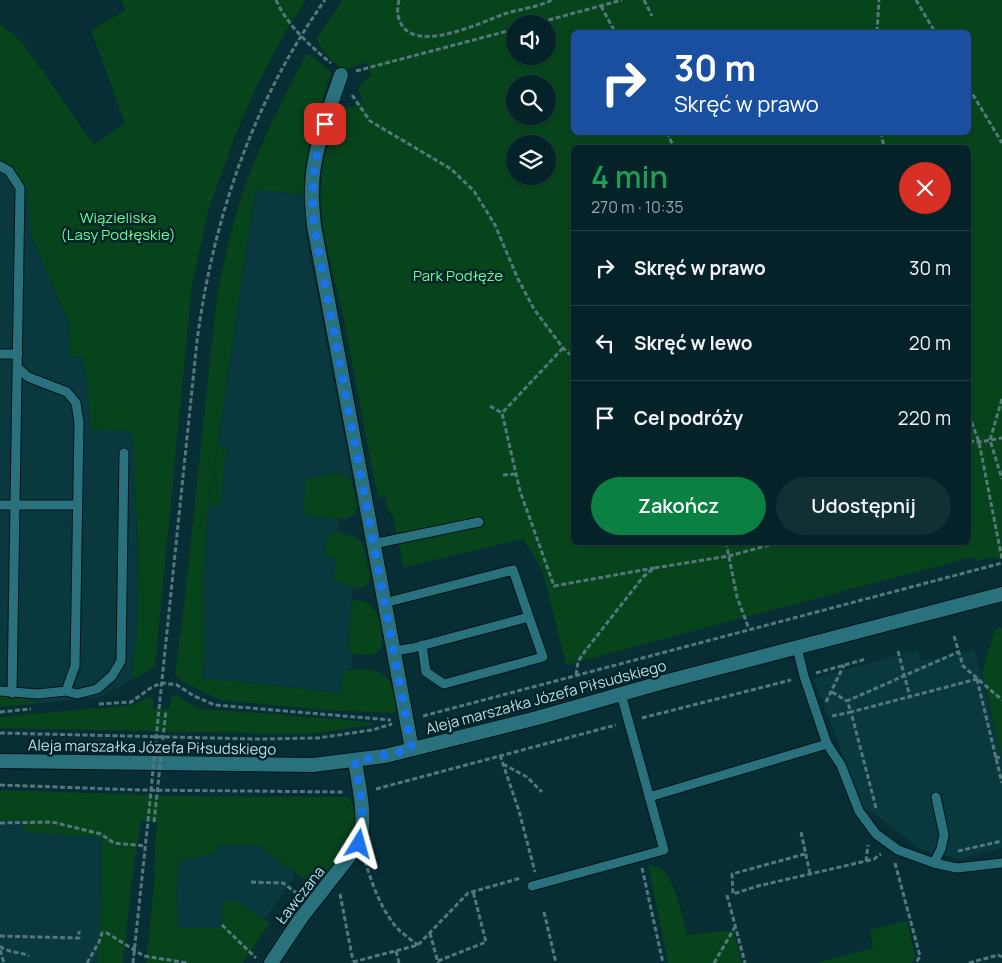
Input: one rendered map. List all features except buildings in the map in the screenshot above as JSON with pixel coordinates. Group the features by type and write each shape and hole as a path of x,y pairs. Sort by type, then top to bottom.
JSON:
{"street":[{"path":"341,76 314,162 312,187 314,226 412,749"},
{"name":"Aleja marszałka Józefa Piłsudskiego","path":"0,761 313,765 355,761 537,718 621,694 1002,594"},
{"name":"Ławczana","path":"265,962 359,844 363,831 360,791 355,761"}],"lane":[{"path":"0,166 9,171 20,188 12,693"},
{"path":"0,354 18,354"},
{"path":"17,367 28,377 66,392 76,403 79,423 74,666 66,691"},
{"path":"0,691 38,694 66,691 77,694 96,689 112,676 121,661 124,453"},
{"path":"0,505 77,505"},
{"path":"373,544 479,522"},
{"path":"384,603 513,570 543,658 444,684 426,672 417,647"},
{"path":"394,651 417,647 529,616"},
{"path":"796,648 826,744 841,765 859,811 876,834 898,850 934,863 958,868 1002,863"},
{"path":"532,886 664,850 621,694"},
{"path":"649,797 826,744"},
{"path":"934,863 941,849 944,835 936,797"}],"path":[{"path":"276,0 289,22 308,44 331,64"},
{"path":"280,8 282,0"},
{"path":"133,963 197,341 209,268 222,215 244,152 270,92 302,35 325,0"},
{"path":"399,0 397,15 402,26 411,34 425,38 461,30 521,8 552,0"},
{"path":"556,18 622,0"},
{"path":"644,0 652,16"},
{"path":"877,30 879,0"},
{"path":"916,0 934,30"},
{"path":"601,6 614,30"},
{"path":"506,31 341,76 357,104 370,121 451,169 474,191 495,225 518,279 534,309 563,348 571,355"},
{"path":"971,91 1002,143"},
{"path":"502,413 563,348"},
{"path":"1002,399 990,440 1002,479"},
{"path":"490,406 502,413 520,490 554,586 729,556 769,545"},
{"path":"971,421 980,442 1002,559"},
{"path":"971,441 980,442 1002,438"},
{"path":"503,475 516,474"},
{"path":"727,545 738,597 749,629"},
{"path":"0,733 255,739 318,738 372,730 1002,563"},
{"path":"576,675 578,662 582,655 643,577 654,568"},
{"path":"954,636 962,666 1002,700"},
{"path":"898,651 910,696"},
{"path":"847,701 958,652"},
{"path":"818,718 845,665"},
{"path":"818,718 851,712 976,679"},
{"path":"976,679 1002,783"},
{"path":"98,704 131,702 152,687 162,683 177,685 194,696 215,705 407,721"},
{"path":"832,692 847,701 878,816"},
{"path":"0,712 37,708"},
{"path":"154,822 166,710"},
{"path":"500,756 519,811 535,874"},
{"path":"996,757 1002,758"},
{"path":"502,764 527,778 542,792"},
{"path":"0,785 141,790 370,791 399,782"},
{"path":"0,822 52,822 101,834 114,844 145,846"},
{"path":"801,832 810,874"},
{"path":"866,861 869,837"},
{"path":"958,851 1002,840"},
{"path":"805,854 732,874 733,894 874,859"},
{"path":"893,857 920,956 916,963"},
{"path":"364,858 383,908 397,928 418,945"},
{"path":"642,866 663,963"},
{"path":"339,888 353,962 418,945 468,893 526,876"},
{"path":"251,882 283,883 311,905"},
{"path":"430,932 438,962 486,942 473,891"},
{"path":"727,895 745,963"},
{"path":"544,912 556,963"},
{"path":"222,925 265,962"},
{"path":"714,963 736,926"},
{"path":"0,936 79,938 79,932"},
{"path":"86,963 99,942 102,933 107,933 144,956 188,963"},
{"path":"0,948 24,953 29,956"},
{"path":"0,948 4,963"},
{"path":"396,951 399,963"},
{"path":"969,963 998,955 1002,957"}],"shaded area":[{"path":"0,161 13,169 27,188 32,238 69,324 70,356 82,357 88,387 131,431 134,455 139,603 135,659 131,680 103,696 43,703 0,695"},
{"path":"255,190 304,194 306,235 353,484 349,477 305,514 339,519 338,532 330,533 325,556 336,557 348,586 353,588 348,647 353,654 351,668 344,673 342,693 202,678 204,659 204,564 208,509"},
{"path":"918,650 921,661 975,650 1002,760 1002,848 959,859 920,849 878,816 863,807 813,678"},
{"path":"0,794 106,798 102,963 0,963"},
{"path":"217,845 257,845 296,874 265,919 236,901 223,902 222,928 178,928 176,894 179,861 216,853"}],"green space":[{"name":"Wiązieliska (Lasy Podłęskie)","path":"121,0 306,0 283,36 256,87 236,133 208,211 192,285 155,667 131,680 135,652 138,596 134,455 131,431 91,430 88,387 82,357 70,356 69,323 32,238 27,188 13,169 0,161 0,24 23,43 94,145 125,123 91,30 126,10"},
{"name":"Park Podłęże","path":"343,0 1002,0 1002,557 977,561 972,557 566,665 542,569 523,539 404,567 393,516 388,510 385,495 378,499 324,228 321,192 322,174 330,138 346,106 352,108 362,100 358,88 371,75 367,62 344,70 327,56 316,39"},
{"path":"310,54 331,73 308,148 304,194 255,190 208,509 204,564 204,659 202,678 341,693 344,673 355,669 376,671 387,678 390,683 396,710 394,713 326,710 220,700 178,679 175,675 217,295 234,222 248,179 279,107 306,55"},
{"path":"218,446 226,448 220,506 210,505"},
{"path":"334,473 349,477 356,499 357,509 353,515 340,519 305,514 306,479"},
{"path":"338,532 356,538 363,544 370,575 370,580 365,587 353,588 334,580 336,558 325,556 327,538 330,533"},
{"path":"352,600 370,605 376,612 380,624 382,645 376,653 367,655 353,654 348,647"},
{"path":"1002,628 1002,760 982,673 995,629"},
{"path":"0,695 13,696 43,703 0,707"},
{"path":"177,695 201,709 351,720 376,724 319,733 286,734 0,728 0,717 132,705 150,697 154,700 153,708 169,710 172,696"},
{"path":"0,790 174,796 349,797 354,810 355,822 353,834 348,845 333,866 316,884 310,883 257,845 217,845 216,853 179,861 176,894 178,928 222,928 223,901 236,901 270,923 242,963 146,963 158,823 141,821 134,863 123,963 98,963 103,837 24,832 24,820 0,820"},
{"path":"648,864 663,870 671,883 687,935 733,930 742,963 668,963"},
{"path":"907,921 915,956 912,963 816,963 873,948 870,930"}],"route":[{"path":"325,124 314,162 312,187 314,226 412,749 355,761 363,814 363,831 359,844"}]}
